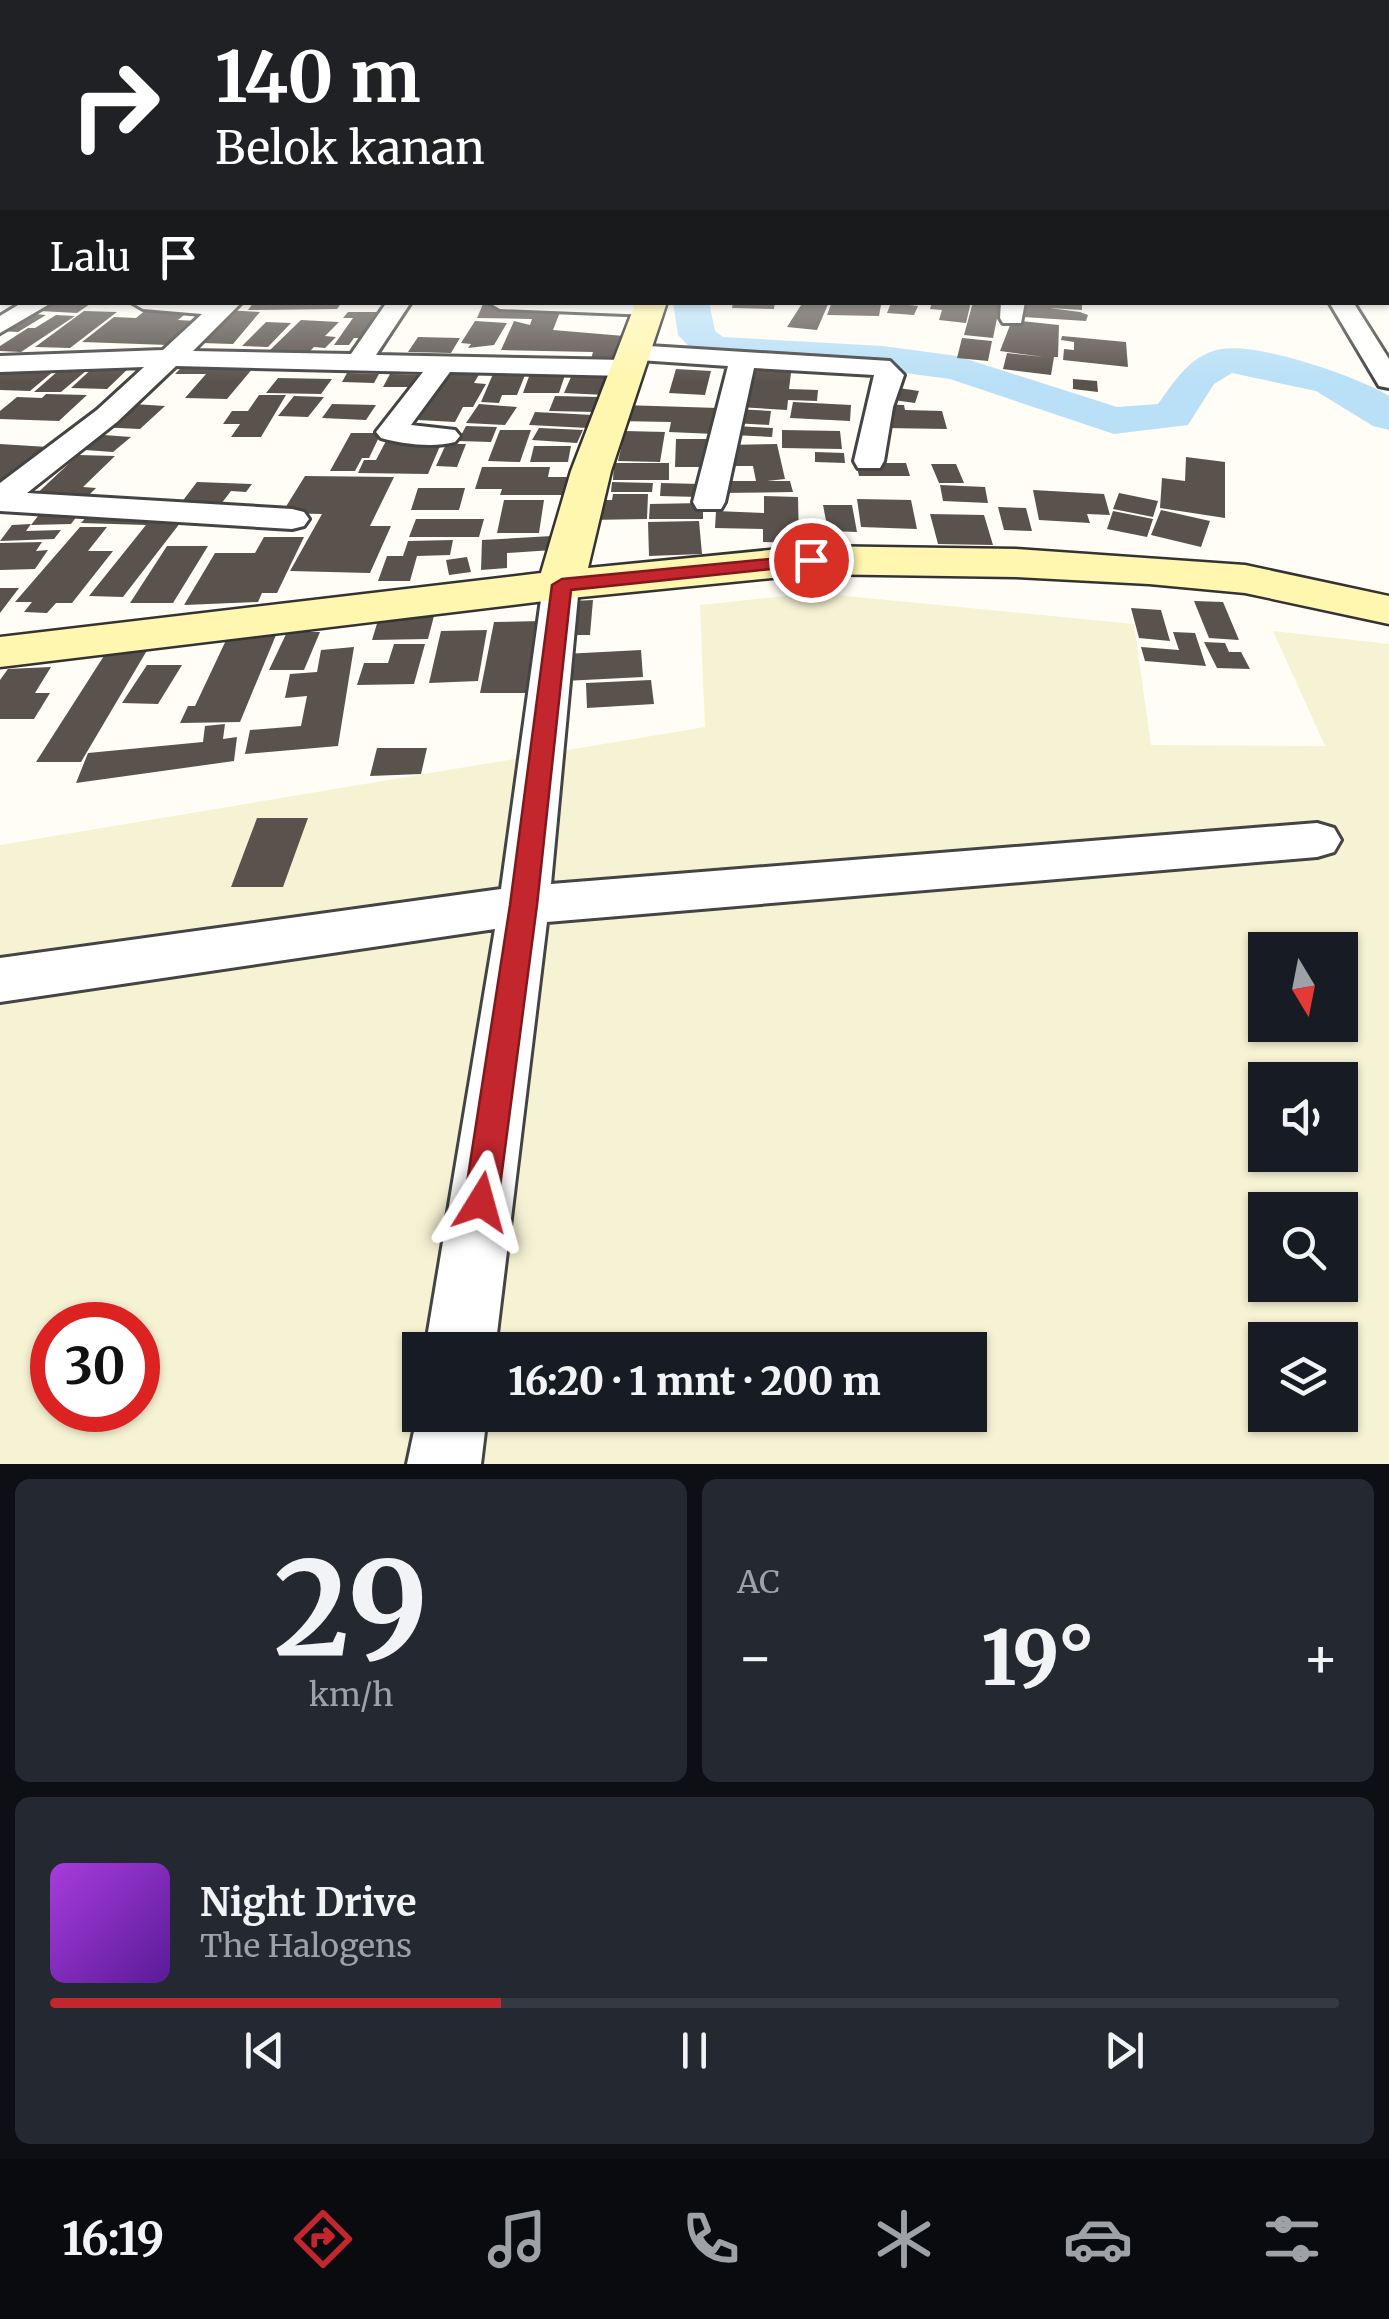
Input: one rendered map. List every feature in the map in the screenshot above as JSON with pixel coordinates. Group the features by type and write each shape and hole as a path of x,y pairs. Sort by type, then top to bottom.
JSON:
{"street":[{"path":"0,326 36,305"},
{"path":"359,361 397,305"},
{"path":"463,1332 524,905 562,585 590,471 651,306 613,305"},
{"path":"1343,305 1389,380"},
{"path":"0,535 10,500 227,306"},
{"path":"0,364 171,358 874,365 888,370 869,461"},
{"path":"709,502 742,362"},
{"path":"443,363 391,432 445,436"},
{"path":"10,500 292,519"},
{"path":"0,652 562,585 811,560 1016,563 1219,576 1389,610"},
{"path":"0,980 524,905 1317,840"},
{"path":"444,1464 449,1432"}],"shaded area":[{"path":"815,593 1134,624 1151,745 1325,746 1273,631 1389,644 1389,1464 0,1464 0,845 705,727 700,605"}],"building":[{"path":"49,305 89,305 77,313 40,311"},
{"path":"252,305 340,305 337,309 248,310"},
{"path":"483,305 514,305 512,310 562,307 553,330 624,336 618,360 591,359 593,352 501,350 514,321 530,325 532,319 477,318"},
{"path":"732,305 775,305 774,309 732,308"},
{"path":"801,305 828,305 817,330 787,327"},
{"path":"831,305 881,305 879,316 827,315"},
{"path":"890,305 918,306 914,315 887,313"},
{"path":"931,305 970,305 966,323 939,320 942,310 930,309"},
{"path":"972,305 1000,305 993,338 964,335"},
{"path":"1027,305 1082,305 1082,310 1049,308 1088,315 1086,321 1023,317"},
{"path":"147,309 189,311 178,320 196,321 168,345 82,342 114,317 136,318"},
{"path":"223,310 260,312 233,344 202,343 194,350 182,349"},
{"path":"84,311 117,312 70,348 35,347"},
{"path":"348,312 383,312 366,338 354,338 349,345 334,345 353,318 343,318"},
{"path":"25,313 46,315 18,332 0,331"},
{"path":"56,315 75,316 21,352 0,351 0,346 28,328"},
{"path":"301,320 339,322 325,336 336,337 325,348 314,347 309,352 270,350"},
{"path":"1012,320 1059,325 1058,357 1054,357 1051,375 1003,369 1007,353 1044,357 1000,351"},
{"path":"475,321 507,323 494,345 468,348 471,344 461,343"},
{"path":"266,322 291,323 268,347 242,346"},
{"path":"1062,336 1126,342 1128,367 1063,360 1064,349 1074,350 1074,342 1061,340"},
{"path":"418,337 460,338 451,353 408,352"},
{"path":"962,338 992,341 988,361 957,358"},
{"path":"188,361 258,362 227,399 185,398 206,374 175,374"},
{"path":"746,363 792,365 789,389 818,390 817,401 788,400 787,410 738,407"},
{"path":"12,364 61,365 30,391 0,390 0,373"},
{"path":"66,364 93,365 61,392 34,392"},
{"path":"97,364 132,365 107,389 71,388"},
{"path":"451,366 480,373 474,383 486,384 473,407 463,407 455,422 418,420"},
{"path":"676,369 711,371 705,395 669,393"},
{"path":"531,371 566,372 559,393 523,393"},
{"path":"347,373 379,374 374,383 342,382"},
{"path":"390,374 424,375 417,387 383,387"},
{"path":"493,374 525,375 517,395 502,395 499,403 481,402"},
{"path":"571,377 611,378 605,395 564,393"},
{"path":"278,378 332,379 321,394 266,393"},
{"path":"1073,379 1097,381 1098,392 1073,389"},
{"path":"892,387 919,391 915,403 886,399"},
{"path":"46,394 87,395 59,421 0,419 0,411 17,397 42,398"},
{"path":"259,395 286,395 261,437 231,437 240,424 223,424 232,411 248,411"},
{"path":"294,396 324,397 308,417 278,416"},
{"path":"555,396 601,397 596,412 549,411"},
{"path":"793,402 851,405 850,421 790,418"},
{"path":"133,404 165,406 140,429 97,427"},
{"path":"332,404 376,405 366,420 322,418"},
{"path":"479,404 517,407 505,425 466,423"},
{"path":"882,404 904,405 905,410 942,411 947,429 886,428"},
{"path":"623,405 718,408 715,434 669,432 671,422 618,421"},
{"path":"735,409 771,411 769,425 733,423"},
{"path":"535,412 593,415 588,428 529,425"},
{"path":"466,426 497,427 491,442 458,441"},
{"path":"733,426 773,428 772,437 732,435"},
{"path":"539,428 583,430 577,443 532,440"},
{"path":"500,430 531,430 520,462 488,461"},
{"path":"782,430 840,431 842,449 782,448"},
{"path":"625,431 665,432 660,462 618,461"},
{"path":"351,433 381,433 369,458 362,458 355,471 330,471"},
{"path":"90,434 131,437 113,452 71,449"},
{"path":"387,439 443,439 428,474 358,473 364,460 376,460"},
{"path":"676,439 709,439 709,467 675,467"},
{"path":"0,444 48,447 9,481 0,480"},
{"path":"446,444 466,444 457,467 436,466"},
{"path":"777,444 785,479 767,481 790,481 793,492 719,493 718,481 756,481 753,466 728,466 725,445"},
{"path":"534,446 571,446 568,462 530,462"},
{"path":"815,452 844,453 845,463 815,462"},
{"path":"78,455 115,456 83,487 96,488 82,502 30,500"},
{"path":"1186,457 1225,462 1225,518 1160,508 1162,478 1185,481"},
{"path":"614,463 669,463 669,480 613,480"},
{"path":"856,463 906,463 910,476 859,476"},
{"path":"931,464 956,464 964,483 939,483"},
{"path":"482,467 550,467 548,477 567,477 564,495 500,495 502,489 475,489"},
{"path":"305,476 394,477 370,526 391,526 370,573 290,571 322,514 282,513"},
{"path":"197,482 252,484 246,492 231,491 221,504 181,503"},
{"path":"612,482 653,483 652,492 611,492"},
{"path":"661,483 700,484 699,497 660,496"},
{"path":"940,485 985,487 988,503 943,501"},
{"path":"418,488 465,488 459,510 411,510"},
{"path":"1033,490 1104,494 1110,515 1087,514 1090,523 1039,520"},
{"path":"1119,493 1158,501 1153,517 1113,509"},
{"path":"613,494 648,494 647,519 588,520 590,500 612,500"},
{"path":"764,496 798,497 799,543 763,542 763,529 715,528 716,511 764,513"},
{"path":"857,499 911,500 917,529 861,527"},
{"path":"504,500 544,500 539,533 497,533"},
{"path":"703,503 703,519 649,519 650,504"},
{"path":"823,505 852,505 857,532 828,531"},
{"path":"45,507 84,507 71,524 31,525"},
{"path":"998,507 1026,508 1032,531 1004,530"},
{"path":"1161,510 1210,521 1201,547 1151,535"},
{"path":"1113,511 1153,519 1147,537 1107,529"},
{"path":"91,512 187,514 123,597 89,596 146,525 81,523"},
{"path":"930,514 984,515 993,545 938,544"},
{"path":"416,519 484,519 479,537 409,537"},
{"path":"699,521 702,554 649,556 648,522"},
{"path":"31,524 26,531 61,530 54,539 0,541 12,525"},
{"path":"80,527 107,527 88,551 113,551 72,603 56,603 47,613 24,612 32,602 15,602"},
{"path":"552,536 553,550 507,553 507,568 481,570 482,540"},
{"path":"264,537 304,537 277,593 262,593 258,602 184,605 215,553 255,553"},
{"path":"453,540 450,555 417,556 410,581 378,581 387,556 403,556 408,541"},
{"path":"42,542 36,551 48,550 35,569 0,570 0,543"},
{"path":"167,546 208,546 173,603 130,603"},
{"path":"467,557 471,572 449,575 446,560"},
{"path":"0,588 19,588 0,613"},
{"path":"593,600 590,635 569,635 572,601"},
{"path":"1194,601 1223,602 1239,640 1209,638"},
{"path":"1131,608 1161,610 1170,641 1139,638"},
{"path":"434,616 428,639 372,640 379,617"},
{"path":"542,621 532,693 480,693 494,622"},
{"path":"487,630 478,681 429,683 441,631"},
{"path":"287,632 320,632 304,670 269,670"},
{"path":"1173,632 1195,633 1206,666 1145,661 1141,647 1179,650"},
{"path":"276,635 240,722 180,723 188,706 195,706 228,636"},
{"path":"1204,642 1225,643 1229,652 1241,652 1250,669 1217,668"},
{"path":"394,644 425,644 414,684 357,685 364,663 388,663"},
{"path":"149,647 81,762 36,762 109,648"},
{"path":"354,647 338,746 245,754 250,730 301,726 307,696 285,698 290,674 317,672 321,650"},
{"path":"641,650 643,677 564,681 564,654"},
{"path":"147,665 182,665 158,704 122,703"},
{"path":"51,667 35,693 50,693 34,719 0,719 0,680 8,669"},
{"path":"651,680 654,704 587,708 586,683"},
{"path":"225,724 223,739 237,737 234,761 76,783 88,753 203,742 205,726"},
{"path":"377,748 427,748 421,774 370,776"},
{"path":"257,818 308,818 283,887 231,887"}],"waterway":[{"path":"692,305 697,335 712,348 883,358 957,368 1114,421 1172,416 1199,376 1225,360 1312,376 1350,391 1389,417"}],"route":[{"path":"481,1202 524,905 562,585 811,560"}]}
